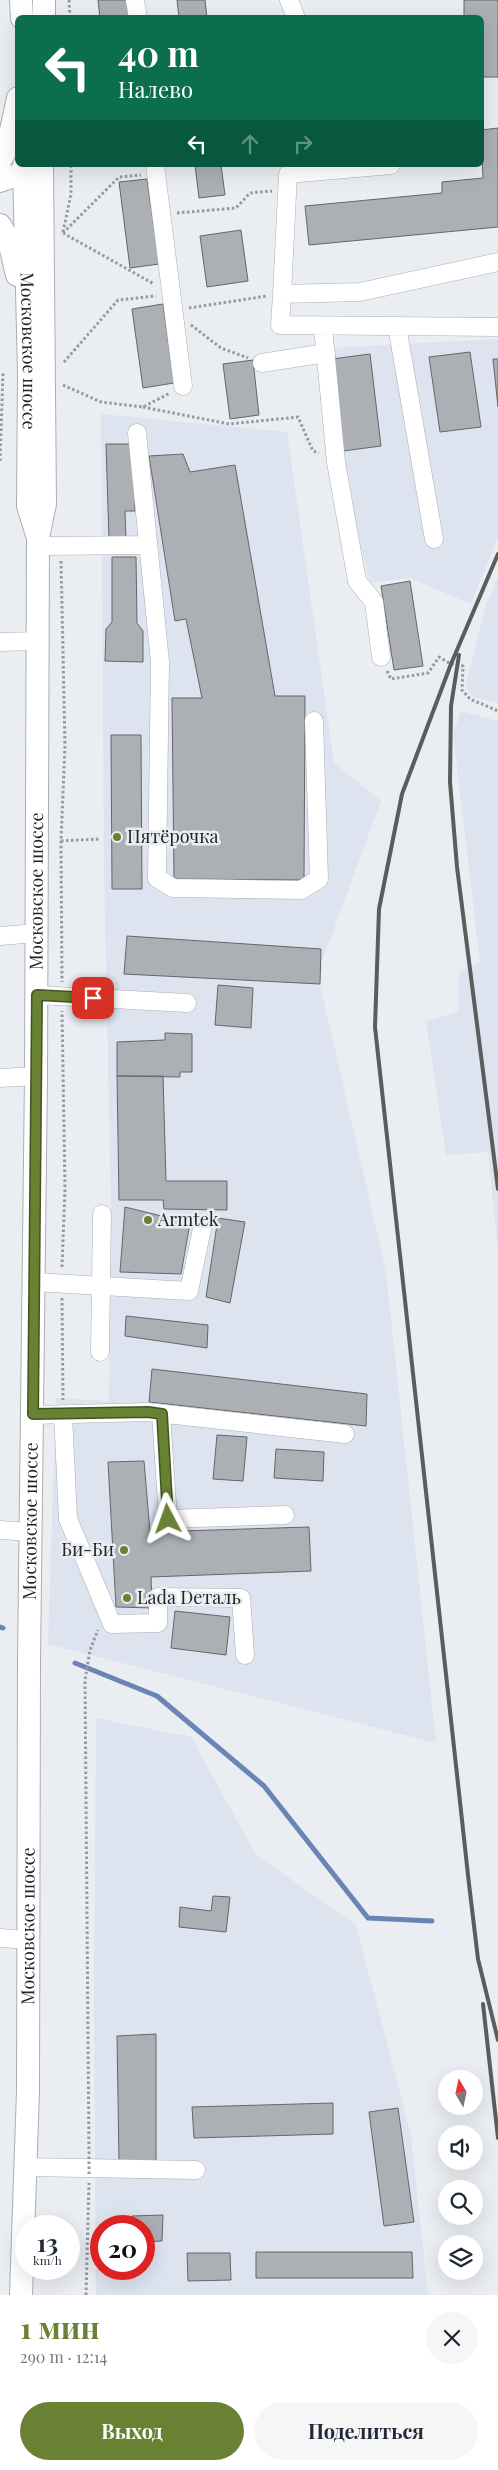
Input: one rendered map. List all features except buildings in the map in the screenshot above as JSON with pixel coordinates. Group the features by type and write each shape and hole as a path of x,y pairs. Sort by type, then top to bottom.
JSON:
{"main road":[{"path":"21,0 22,15"},
{"path":"44,0 44,15"},
{"path":"0,161 7,149 15,112"},
{"path":"0,181 29,167"},
{"name":"Московское шоссе","path":"31,167 27,317 28,506 41,541"},
{"name":"Московское шоссе","path":"21,2295 29,1940 38,641 41,541 45,504 31,167"},
{"path":"0,224 9,241 27,317"}],"lane":[{"path":"135,0 138,15"},
{"path":"289,0 295,15"},
{"path":"300,0 300,15"},
{"path":"368,167 288,174 280,325 323,327 498,327"},
{"path":"156,169 183,386"},
{"path":"282,294 360,292 498,262"},
{"path":"397,326 434,539"},
{"path":"323,327 336,462 357,581 374,602 381,657"},
{"path":"262,363 326,353"},
{"path":"137,433 160,662 157,878 173,888 301,890 319,879 314,721"},
{"path":"41,541 148,545"},
{"path":"0,642 38,641"},
{"path":"0,936 37,933"},
{"path":"37,995 187,1003"},
{"path":"0,1078 36,1076"},
{"path":"100,1352 102,1214"},
{"path":"34,1282 189,1291 202,1229"},
{"path":"33,1414 148,1412 345,1434"},
{"path":"63,1414 68,1519 112,1624 158,1624 158,1597 241,1598 245,1655"},
{"path":"162,1414 168,1519 285,1515"},
{"path":"0,1530 31,1532"},
{"path":"0,1938 29,1940"},
{"path":"25,2167 196,2170"}],"path":[{"path":"69,0 70,15"},
{"path":"63,233 72,194 71,167"},
{"path":"63,233 119,177 156,169"},
{"path":"162,214 236,208 250,193 287,189"},
{"path":"63,233 172,302 221,348 262,363"},
{"path":"64,360 118,300 172,302 282,294"},
{"path":"0,461 3,373"},
{"path":"63,385 101,402 143,407 229,424 298,417 313,450 336,462"},
{"path":"143,407 183,386"},
{"path":"381,657 391,679 428,673 439,657 450,664 464,666 462,690 470,699 498,711"},
{"path":"61,841 100,839"},
{"path":"86,2295 89,2155 85,1680 90,1650 100,1625 102,1601"}],"shaded area":[{"path":"498,339 498,537 471,604 410,578 370,583 341,463 329,348"},
{"path":"101,414 287,432 334,763 381,801 322,961 320,984 386,1272 436,1743 48,1644 56,1398 109,1401 111,1205 104,868"},
{"path":"498,577 498,703 474,697 465,687 485,607"},
{"path":"461,711 498,721 498,1251 488,1152 446,1155 426,1021 458,1012 459,972 480,962 453,734"},
{"path":"96,1718 191,1737 256,1855 356,1925 411,2135 428,2295 96,2295 96,2280 155,2280 155,2215 95,2215 94,2004"}],"waterway":[{"path":"75,1663 157,1696 264,1786 368,1918 432,1921"}],"railway":[{"path":"498,554 451,664 402,794 379,909 375,1027 478,1959 498,2040"},
{"path":"459,655 451,706 450,782 457,867 498,1189"},
{"path":"483,2004 498,2138"}],"place":[{"name":"Пятёрочка","path":"117,837"},
{"name":"Armtek","path":"148,1220"},
{"name":"Би-Би","path":"124,1550"},
{"name":"Lada Dеталь","path":"127,1598"}],"route":[{"path":"93,998 37,995 33,1414 148,1412 162,1414 168,1519"}]}
